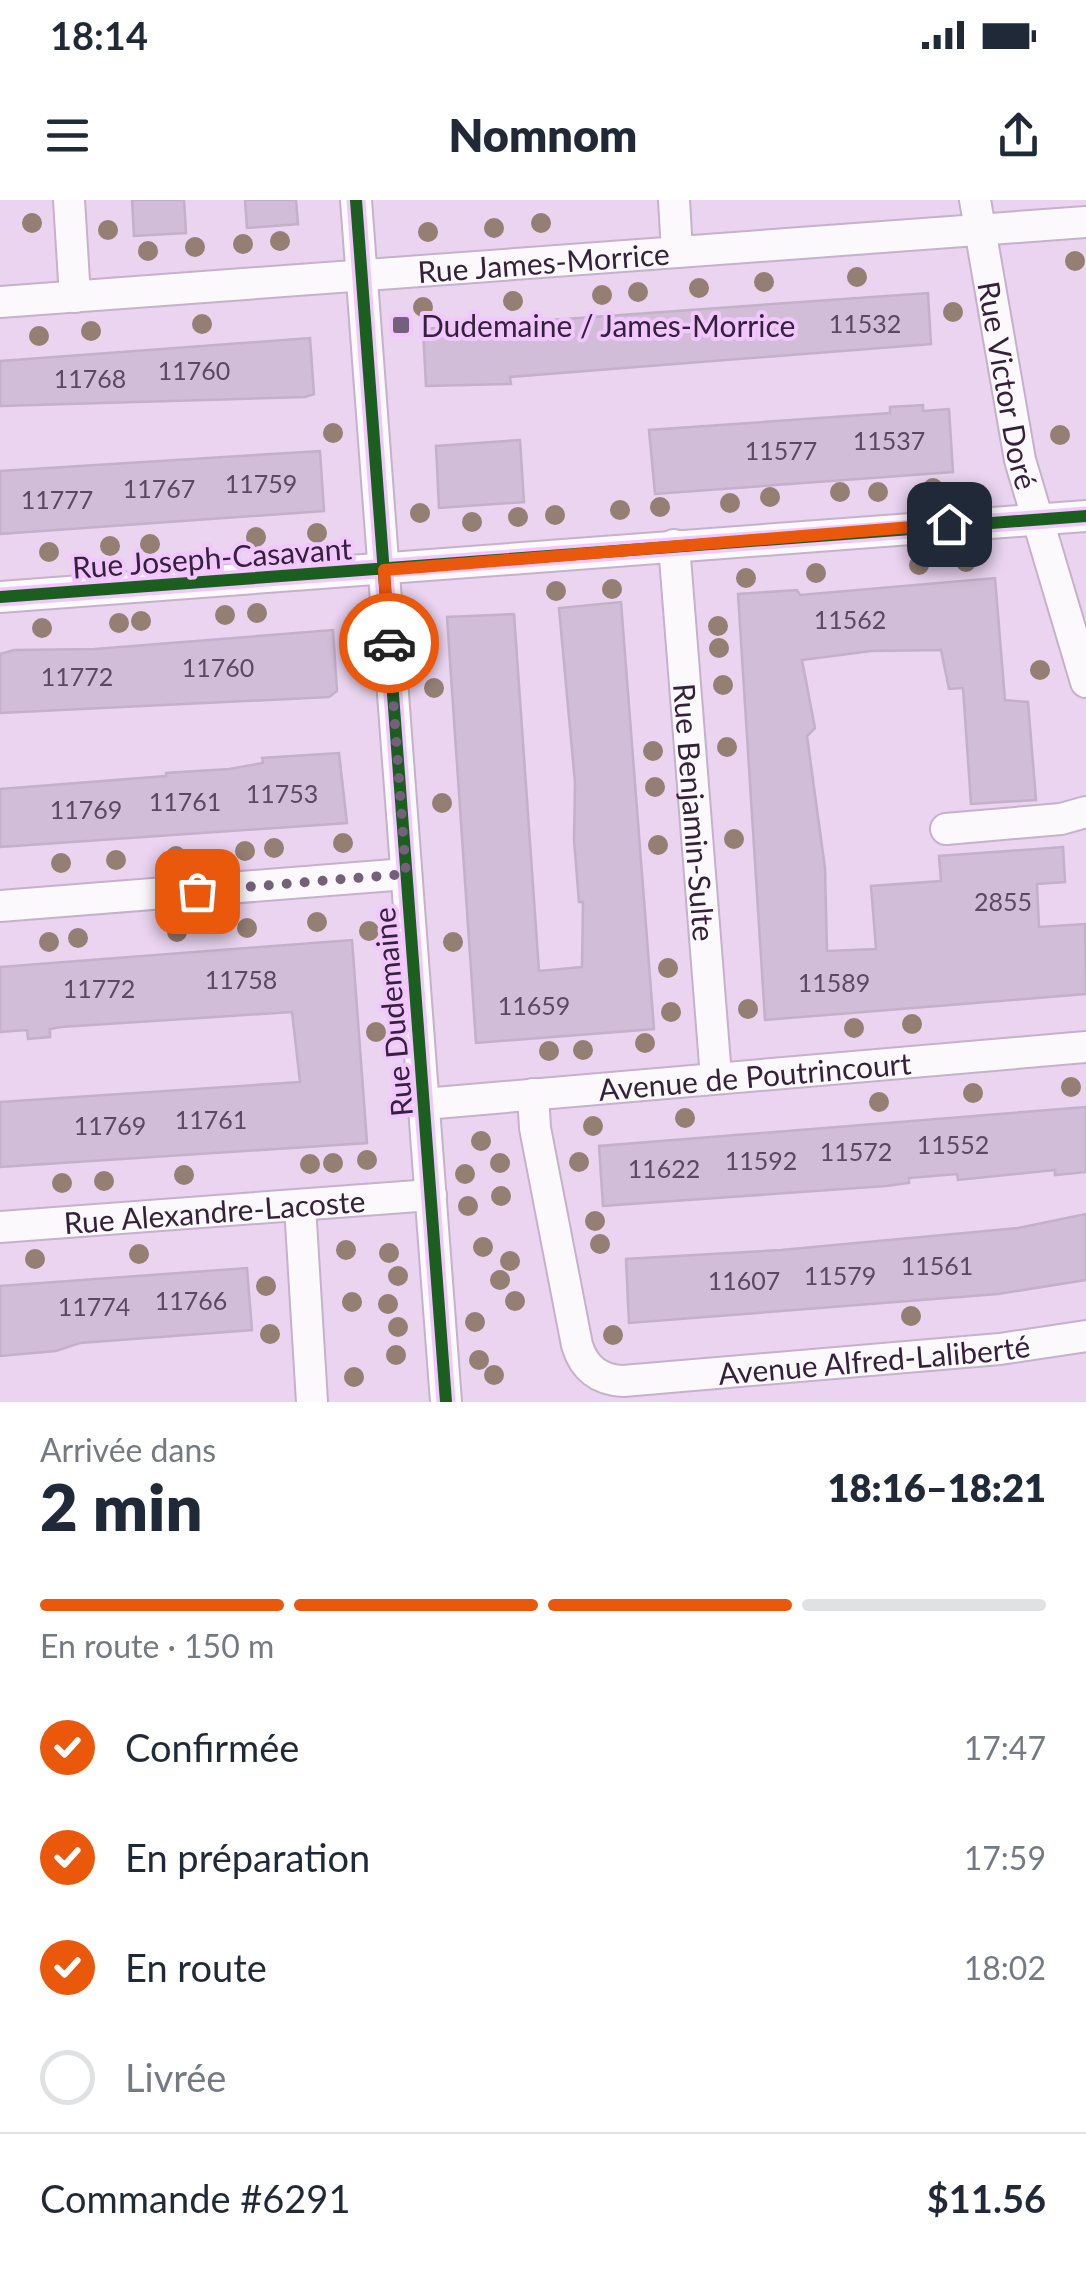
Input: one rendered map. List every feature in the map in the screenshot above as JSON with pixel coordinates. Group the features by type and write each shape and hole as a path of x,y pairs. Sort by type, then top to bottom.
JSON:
{"street":[{"path":"68,200 75,296"},
{"name":"Rue Dudemaine","path":"356,200 446,1402"},
{"path":"674,200 677,252"},
{"name":"Rue Victor Doré","path":"975,200 1013,427 1086,682"},
{"name":"Rue James-Morrice","path":"0,302 1086,222"},
{"name":"Rue Joseph-Casavant","path":"0,597 1086,516"},
{"name":"Rue Benjamin-Sulte","path":"674,545 716,1078"},
{"path":"946,829 1061,820 1086,812"},
{"path":"0,906 406,874"},
{"name":"Avenue de Poutrincourt","path":"424,1104 1086,1046"},
{"name":"Avenue Alfred-Laliberté","path":"532,1094 577,1345 587,1366 600,1376 615,1381 643,1379 1000,1349 1086,1336"},
{"name":"Rue Alexandre-Lacoste","path":"0,1227 431,1195"},
{"path":"300,1206 312,1402"}],"building":[{"path":"132,200 184,200 186,233 134,236"},
{"path":"245,200 296,200 298,224 247,228"},
{"path":"928,293 931,344 510,377 511,384 426,386 423,329"},
{"path":"310,338 314,394 305,397 0,406 0,361"},
{"path":"923,405 923,411 949,409 953,472 655,494 649,430 890,413 890,407"},
{"path":"520,440 524,502 439,508 436,446"},
{"path":"320,451 324,511 0,534 0,471"},
{"path":"995,578 1005,700 1028,702 1036,800 971,804 963,688 949,689 941,650 871,651 802,660 815,728 807,736 825,868 827,951 876,949 871,886 941,881 939,856 1063,847 1065,882 1037,884 1039,927 1085,924 1086,994 765,1020 738,594 797,590 800,595"},
{"path":"621,602 654,1029 476,1043 447,617 514,614 539,971 582,967 583,902 579,902 575,783 559,608"},
{"path":"333,630 337,691 329,697 0,713 0,654 14,650 95,649"},
{"path":"339,753 347,823 0,847 0,789 166,776 263,763 262,758"},
{"path":"352,940 367,1143 0,1167 0,1102 300,1082 292,1012 61,1027 50,1029 50,1037 28,1039 27,1030 0,1032 0,967"},
{"path":"1086,1107 1086,1172 1055,1175 1055,1170 958,1180 957,1174 909,1178 909,1183 886,1186 603,1206 599,1146"},
{"path":"1086,1214 1086,1280 998,1294 629,1323 626,1259 781,1250 1018,1228"},
{"path":"247,1268 252,1330 80,1343 56,1351 0,1356 0,1286"}],"cycle path":[{"path":"356,200 446,1402"},
{"path":"0,597 1086,516"}],"way so far":[{"path":"197,891 406,874 389,643"}],"place":[{"name":"Dudemaine / James-Morrice","path":"401,325"}],"route":[{"path":"389,643 384,570 949,524"}]}
